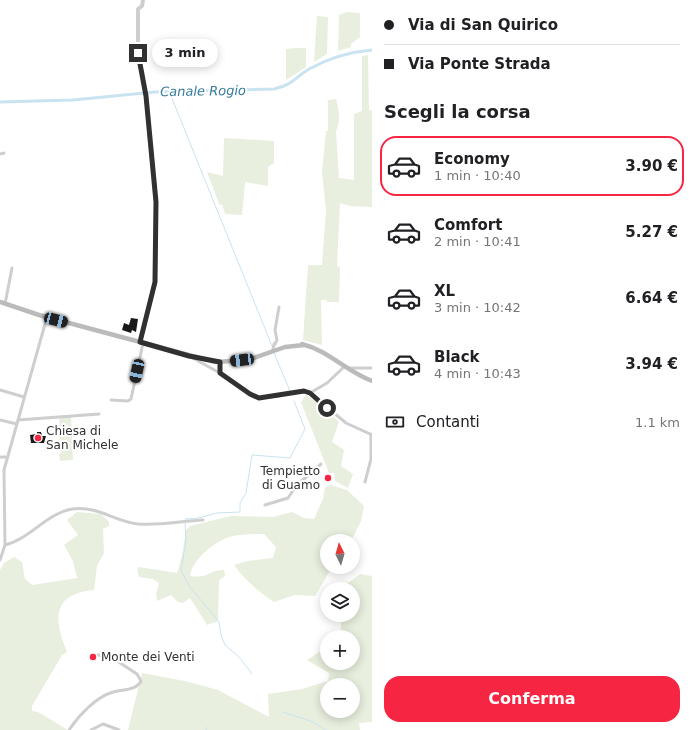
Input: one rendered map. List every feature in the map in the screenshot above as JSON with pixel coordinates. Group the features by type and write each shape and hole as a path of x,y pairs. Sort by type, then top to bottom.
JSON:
{"main road":[{"path":"0,302 47,317 189,356 217,362 254,359 285,347 304,345"},
{"path":"244,360 274,346 289,344 304,345 323,352 360,376 372,381"}],"street":[{"path":"111,400 131,399 141,342 154,290 156,272 156,202 146,96 138,53 138,11 143,0"},
{"path":"6,304 12,268"},
{"path":"274,346 277,340 275,330 279,307"},
{"path":"0,560 5,546 3,477 47,317"},
{"path":"189,356 215,370 250,394 259,398 278,396 300,391 310,393 346,423 371,435 371,459 365,482"},
{"path":"215,370 217,362"},
{"path":"217,362 220,373"},
{"path":"310,393 327,383 345,367 372,368"},
{"path":"0,390 24,397"},
{"path":"18,420 99,414"},
{"path":"0,420 17,424"},
{"path":"0,457 7,458"},
{"path":"265,505 288,498 296,486 321,464"},
{"path":"5,546 33,531 56,515 72,509 98,510 126,522 139,524 202,520"},
{"path":"69,730 90,706 111,692 131,689 139,685 141,681 137,674 111,657 98,656"},
{"path":"91,730 101,724 119,730"}],"green space":[{"path":"347,12 360,13 360,37 351,44 351,47 338,51 339,15"},
{"path":"317,16 328,17 327,54 314,62"},
{"path":"306,48 306,67 286,80 286,49"},
{"path":"368,55 369,110 372,111 372,207 350,206 340,203 337,266 340,268 339,302 327,302 326,300 321,300 322,345 303,340 308,265 322,265 326,210 322,172 326,131 328,131 328,100 336,99 339,111 339,123 336,131 339,178 354,180 354,114 362,111 362,56"},
{"path":"224,138 274,141 274,163 268,167 268,186 245,182 242,215 225,214 222,204 220,206 207,172 223,176"},
{"path":"306,395 327,408 327,410 339,422 332,442 344,450 341,466 353,474 348,488 335,481 334,473 329,473 301,402"},
{"path":"71,415 73,460 60,461 59,416"},
{"path":"330,485 347,490 364,506 361,521 354,534 320,534 320,574 328,574 323,582 320,582 320,587 315,596 295,595 274,602 243,576 234,565 247,561 273,558 276,547 264,534 238,535 223,539 205,552 195,564 190,576 196,577 219,570 224,570 225,576 219,580 218,621 207,625 190,598 183,603 178,602 171,595 157,601 156,594 159,583 153,579 139,577 137,570 139,567 177,573 182,556 186,530 190,526 231,516 273,517 292,512 304,518 314,519 323,499 325,488"},
{"path":"77,512 101,514 109,522 109,526 103,529 104,553 97,566 94,590 80,592 70,597 63,603 58,619 67,652 62,655 32,706 32,711 38,712 68,730 0,730 0,570 4,563 14,557 22,562 25,579 32,585 77,578 73,561 64,545 78,535 67,520"},
{"path":"360,574 372,576 372,722 359,723 360,730 128,730 142,673 185,681 218,690 269,717 268,694 302,689 320,683 320,718 360,718 360,678 328,678 329,673 324,670 360,670 360,630 341,630 341,622 360,622 360,582 349,582"},
{"path":"320,652 320,668 307,660"}],"building":[{"path":"131,318 138,319 136,332 132,330 131,333 122,330 124,323 129,325"},
{"name":"Chiesa di San Michele","path":"37,432 41,432 42,436 46,436 44,443 31,443 30,435 37,434"}],"waterway":[{"name":"Canale Rogio","path":"0,102 73,100 155,92 274,89 289,83 304,72 324,62 347,54 372,50"},
{"path":"169,91 272,346"},
{"path":"274,353 290,391"},
{"path":"185,519 198,518 217,513 240,512 240,503 246,493 252,455 290,458 305,429 294,401"},
{"path":"185,523 186,540 181,571 190,587 219,622 221,635 225,645 239,657 252,674"},
{"path":"283,712 313,722 326,730"}],"place":[{"name":"Chiesa di San Michele","path":"38,438"},
{"name":"Tempietto di Guamo","path":"328,478"},
{"name":"Monte dei Venti","path":"93,657"}],"route":[{"path":"138,53 146,96 156,202 155,282 140,342 189,356 220,362 220,373 253,396 264,398 304,391 310,393 327,408"}]}
